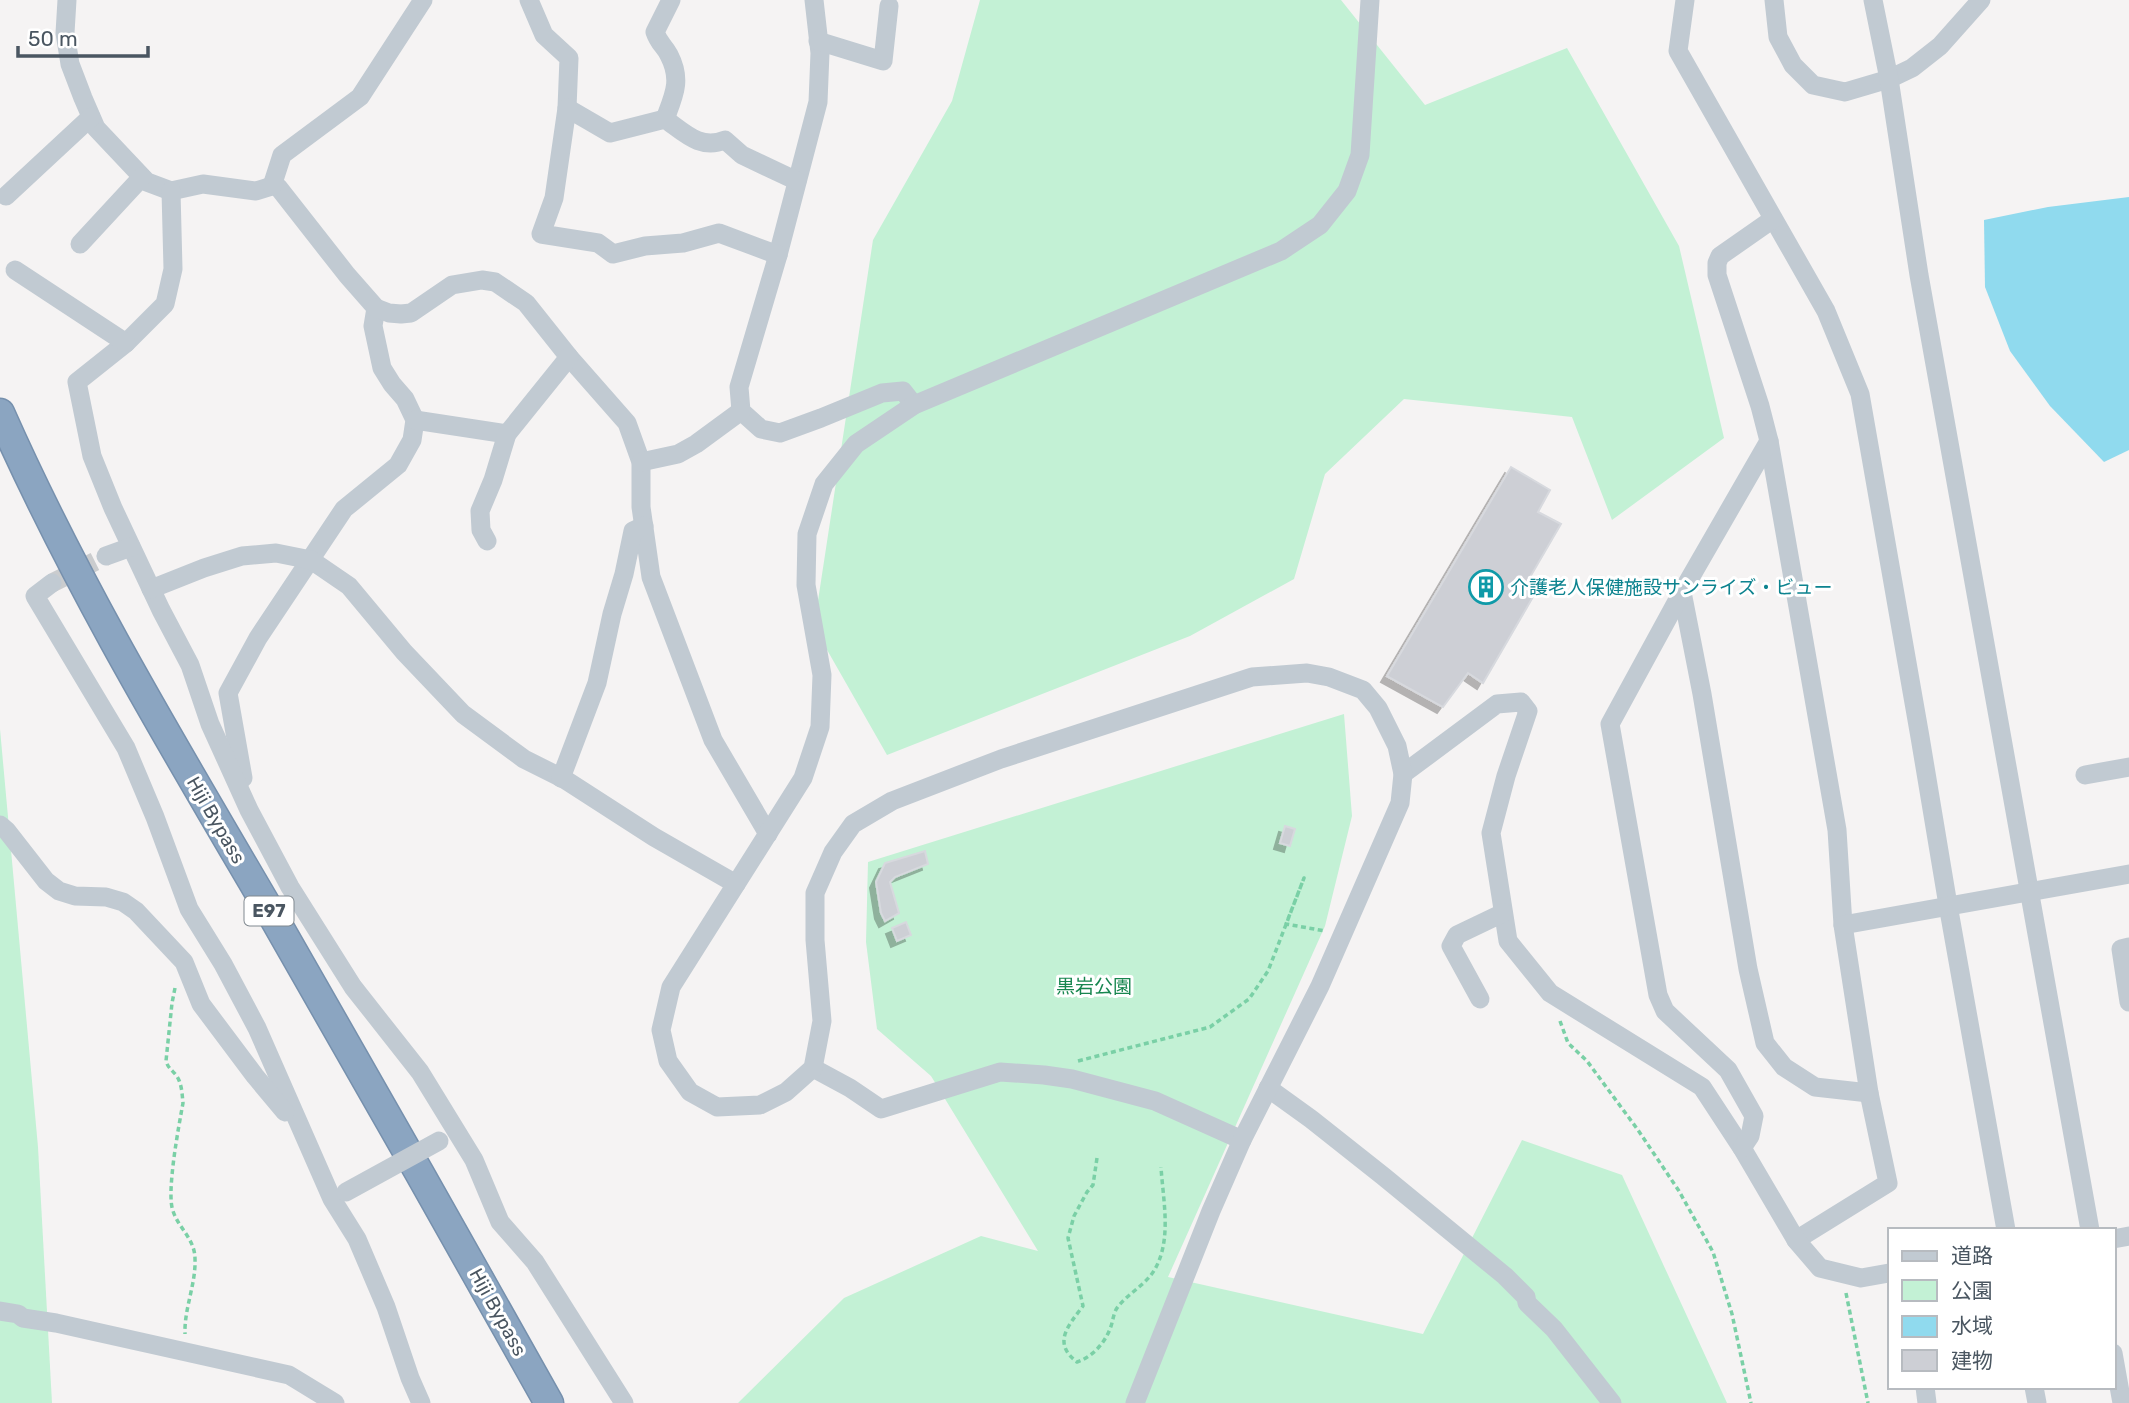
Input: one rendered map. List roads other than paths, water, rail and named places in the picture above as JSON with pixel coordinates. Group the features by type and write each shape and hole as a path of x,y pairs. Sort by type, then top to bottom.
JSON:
{"highway":[{"name":"Hiji Bypass","path":"0,413 40,500 106,629 549,1403"}],"street":[{"path":"67,0 65,33 70,64 91,117 96,128 147,182 171,191 202,184 256,191 278,187 376,308 389,313 411,313 452,285 482,280 495,282 526,303 627,424 641,462 641,507 651,577 713,740 768,834"},
{"path":"272,186 282,155 360,97 423,0"},
{"path":"529,0 544,35 569,58 568,108 554,198 541,234 598,243 613,254 645,246 682,243 719,233 778,256"},
{"path":"665,119 677,85 669,55 658,42 655,32 671,0"},
{"path":"814,0 820,53 818,102 778,256 739,387 741,411 761,429 780,432 882,393 903,391 915,405"},
{"path":"1135,1403 1242,1140 1320,986 1400,803 1403,774 1397,746 1378,708 1363,690 1329,677 1307,673 1252,677 1001,759 892,801 853,824 834,852 815,893 815,940 822,1021 813,1068 786,1092 760,1104 717,1107 690,1092 668,1061 662,1030 671,987 803,778 820,726 822,675 806,585 807,534 824,484 856,444 915,405 1281,251 1320,225 1347,191 1360,155 1370,0"},
{"path":"1685,0 1678,51 1826,312 1860,394 2006,1228"},
{"path":"1774,0 1778,37 1793,65 1814,85 1845,92 1889,79 1912,68 1940,46 1981,0"},
{"path":"1873,0 1889,79 1919,275 2090,1228"},
{"path":"818,41 883,61 888,6"},
{"path":"568,108 610,133 665,119 693,139 713,145 725,140 742,155 797,181"},
{"path":"6,196 91,117"},
{"path":"80,244 142,177"},
{"path":"171,191 173,269 165,304 126,343 77,382 93,456 131,547 190,665 211,724 249,810 290,887 353,987 419,1073 446,1136 474,1160 500,1222 535,1262 624,1403"},
{"path":"1773,219 1720,256 1717,275 1769,441 1837,830 1843,925 1869,1093 1888,1183 1796,1240"},
{"path":"15,271 126,343"},
{"path":"249,810 228,693 258,638 344,509 398,465 412,440 415,420 405,398 382,368 373,326 376,308"},
{"path":"487,541 481,530 480,511 493,480 507,433 569,357"},
{"path":"641,462 678,454 741,411"},
{"path":"415,420 507,433"},
{"path":"1742,1148 1750,1136 1754,1116 1728,1070 1665,1011 1658,995 1610,724 1769,441"},
{"path":"561,778 597,683 611,614 624,574 633,531 644,526"},
{"path":"106,556 131,547"},
{"path":"151,589 242,556 276,553 311,560 349,586 404,653 463,714 523,759 561,778 654,837 736,884"},
{"path":"52,583 35,596 126,748 190,909 257,1028 301,1131 339,1196 386,1307 421,1403"},
{"path":"1682,592 1702,694 1748,969 1765,1043 1784,1067 1815,1087 1869,1093"},
{"path":"1403,774 1497,704 1521,702 1528,711 1506,776 1491,833 1508,941 1550,993 1702,1087 1742,1148 1796,1240 1820,1268 1861,1278 1888,1273"},
{"path":"2085,775 2129,767"},
{"path":"0,825 46,881 59,891 75,897 106,897 123,902 136,911 184,962 201,1004 255,1076 301,1131"},
{"path":"1843,925 2129,874"},
{"path":"1479,999 1451,946 1457,935 1503,913"},
{"path":"2129,947 2121,949 2129,1002"},
{"path":"813,1068 881,1109 1000,1072 1072,1079 1155,1101 1242,1140"},
{"path":"1268,1088 1383,1176 1505,1276 1525,1297 1527,1303 1554,1329 1612,1403"},
{"path":"339,1196 446,1136"},
{"path":"0,1311 289,1375 335,1403"},
{"path":"2115,1364 2122,1403"}],"water":[{"path":"2129,197 2129,450 2104,462 2050,406 2010,351 1985,287 1984,220 2048,207"}],"tunnel":[{"path":"52,583 106,556"}],"place":[{"name":"介護老人保健施設サンライズ・ビュー","path":"1486,587"}],"park label":[{"name":"黒岩公園","path":"1094,986"}]}
